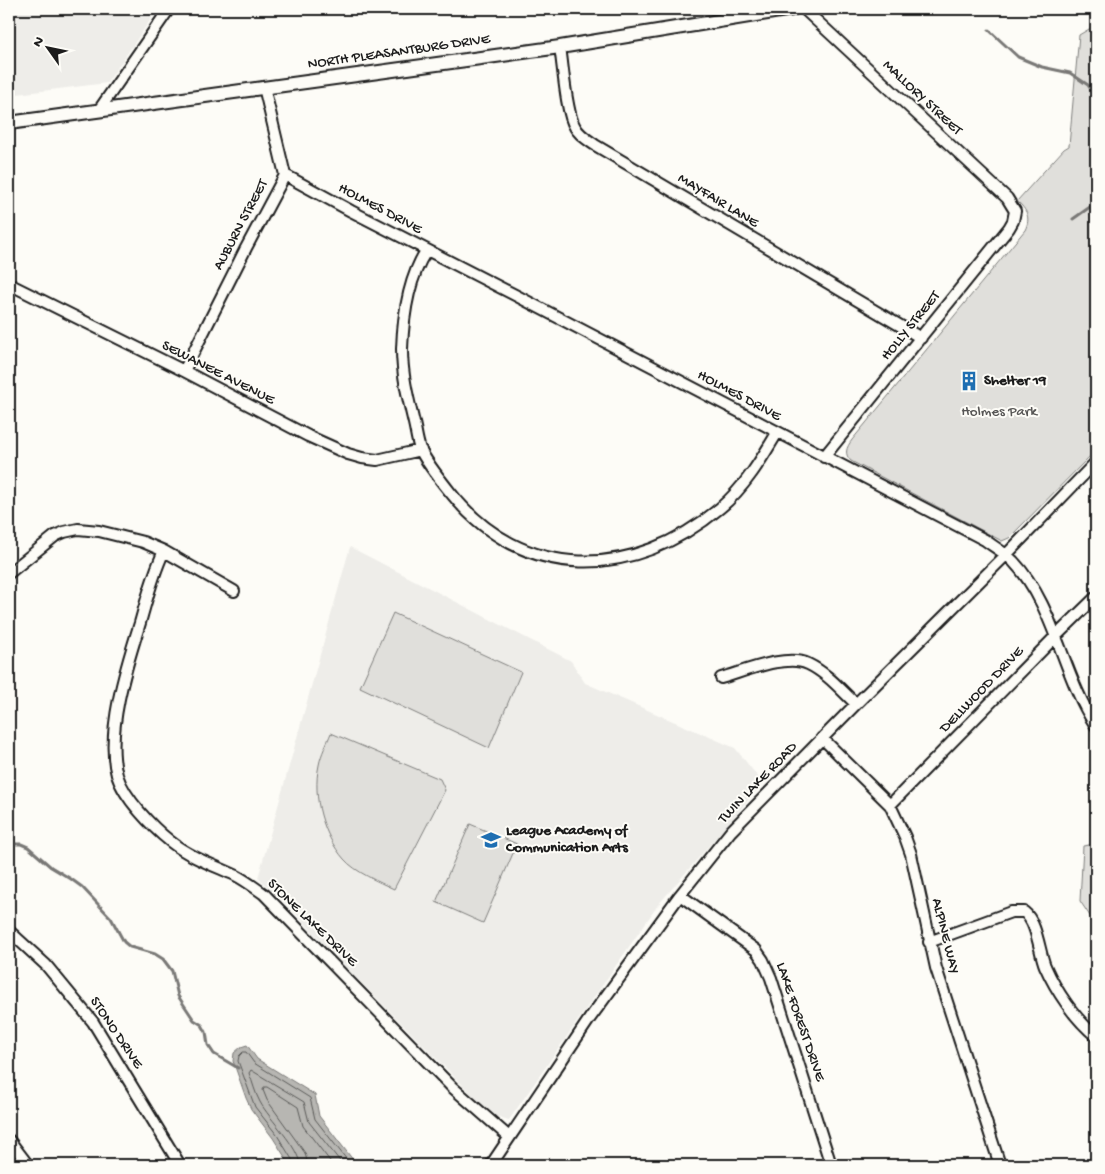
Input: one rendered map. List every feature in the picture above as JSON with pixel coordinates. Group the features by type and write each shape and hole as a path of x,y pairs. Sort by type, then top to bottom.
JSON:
{"main road":[{"name":"NORTH PLEASANTBURG DRIVE","path":"9,123 264,86 560,47 792,9"}],"street":[{"path":"99,110 170,9"},
{"name":"MALLORY STREET","path":"804,9 1007,198 1015,211"},
{"name":"MAYFAIR LANE","path":"560,47 570,116 582,136 921,338"},
{"name":"AUBURN STREET","path":"184,371 285,175 264,86"},
{"name":"HOLMES DRIVE","path":"285,175 426,251 515,295 985,540 1006,555 1026,578 1039,599 1083,704 1096,726"},
{"name":"HOLLY STREET","path":"824,456 1009,228 1015,211"},
{"path":"426,251 421,259 409,297 403,337 402,364 405,388 421,450 459,503 471,516 495,535 517,547 563,561 596,562 617,558 659,545 699,523 720,508 747,481 778,433"},
{"name":"SEWANEE AVENUE","path":"9,284 184,371 308,436 348,454 377,460 421,450"},
{"name":"TWIN LAKE ROAD","path":"491,1165 508,1137 590,1018 680,895 740,820 1006,555 1096,462"},
{"path":"9,572 55,536 78,529 99,531 143,542 164,551 234,591"},
{"name":"STONE LAKE DRIVE","path":"164,551 156,568 127,665 116,720 114,759 118,776 124,789 152,825 170,841 195,857 251,885 277,906 452,1087 508,1137"},
{"name":"DELLWOOD DRIVE","path":"890,805 1096,597"},
{"path":"721,678 782,662 797,661 807,663 827,677 856,704"},
{"name":"ALPINE WAY","path":"822,738 890,805 905,836 929,942 1000,1165"},
{"name":"LAKE FOREST DRIVE","path":"680,895 744,940 756,950 763,960 771,978 831,1165"},
{"path":"929,942 1011,912 1024,912 1031,921 1040,952 1051,978 1073,1010 1096,1036"},
{"name":"STONO DRIVE","path":"9,930 46,966 94,1022 180,1165"},
{"path":"9,1140 28,1165"}],"shaded area":[{"path":"9,9 158,9 107,83 9,95"},
{"name":"League Academy of Communication Arts","path":"350,547 571,661 585,683 735,748 763,783 658,905 509,1120 492,1115 325,946 291,908 258,878"}],"green space":[{"name":"Holmes Park","path":"1096,25 1096,450 1009,538 1002,541 851,461 847,456 847,451 852,440 1025,230 1028,222 1027,214 1017,201 1064,149 1069,146 1079,35"},
{"path":"393,613 521,672 489,748 360,687"},
{"path":"331,733 440,779 445,790 394,889 349,864 330,839 325,827 318,802 317,777 321,757"},
{"path":"470,824 517,844 483,923 436,902"},
{"path":"1095,844 1096,925 1080,901 1083,846"}],"water":[{"path":"247,1045 257,1059 315,1095 319,1116 357,1165 290,1165 251,1109 246,1098 233,1061 234,1053"}],"waterway":[{"path":"989,30 1018,57 1042,67 1070,73 1088,85 1096,96"},
{"path":"1073,219 1096,204"},
{"path":"9,844 21,844 28,847 51,867 82,887 111,918 124,942 130,947 155,954 163,959 172,971 178,996 194,1020 202,1025 206,1032 208,1045 214,1054 238,1068"}],"place":[{"name":"Shelter 19","path":"969,381"},
{"name":"League Academy of Communication Arts","path":"491,840"}]}
